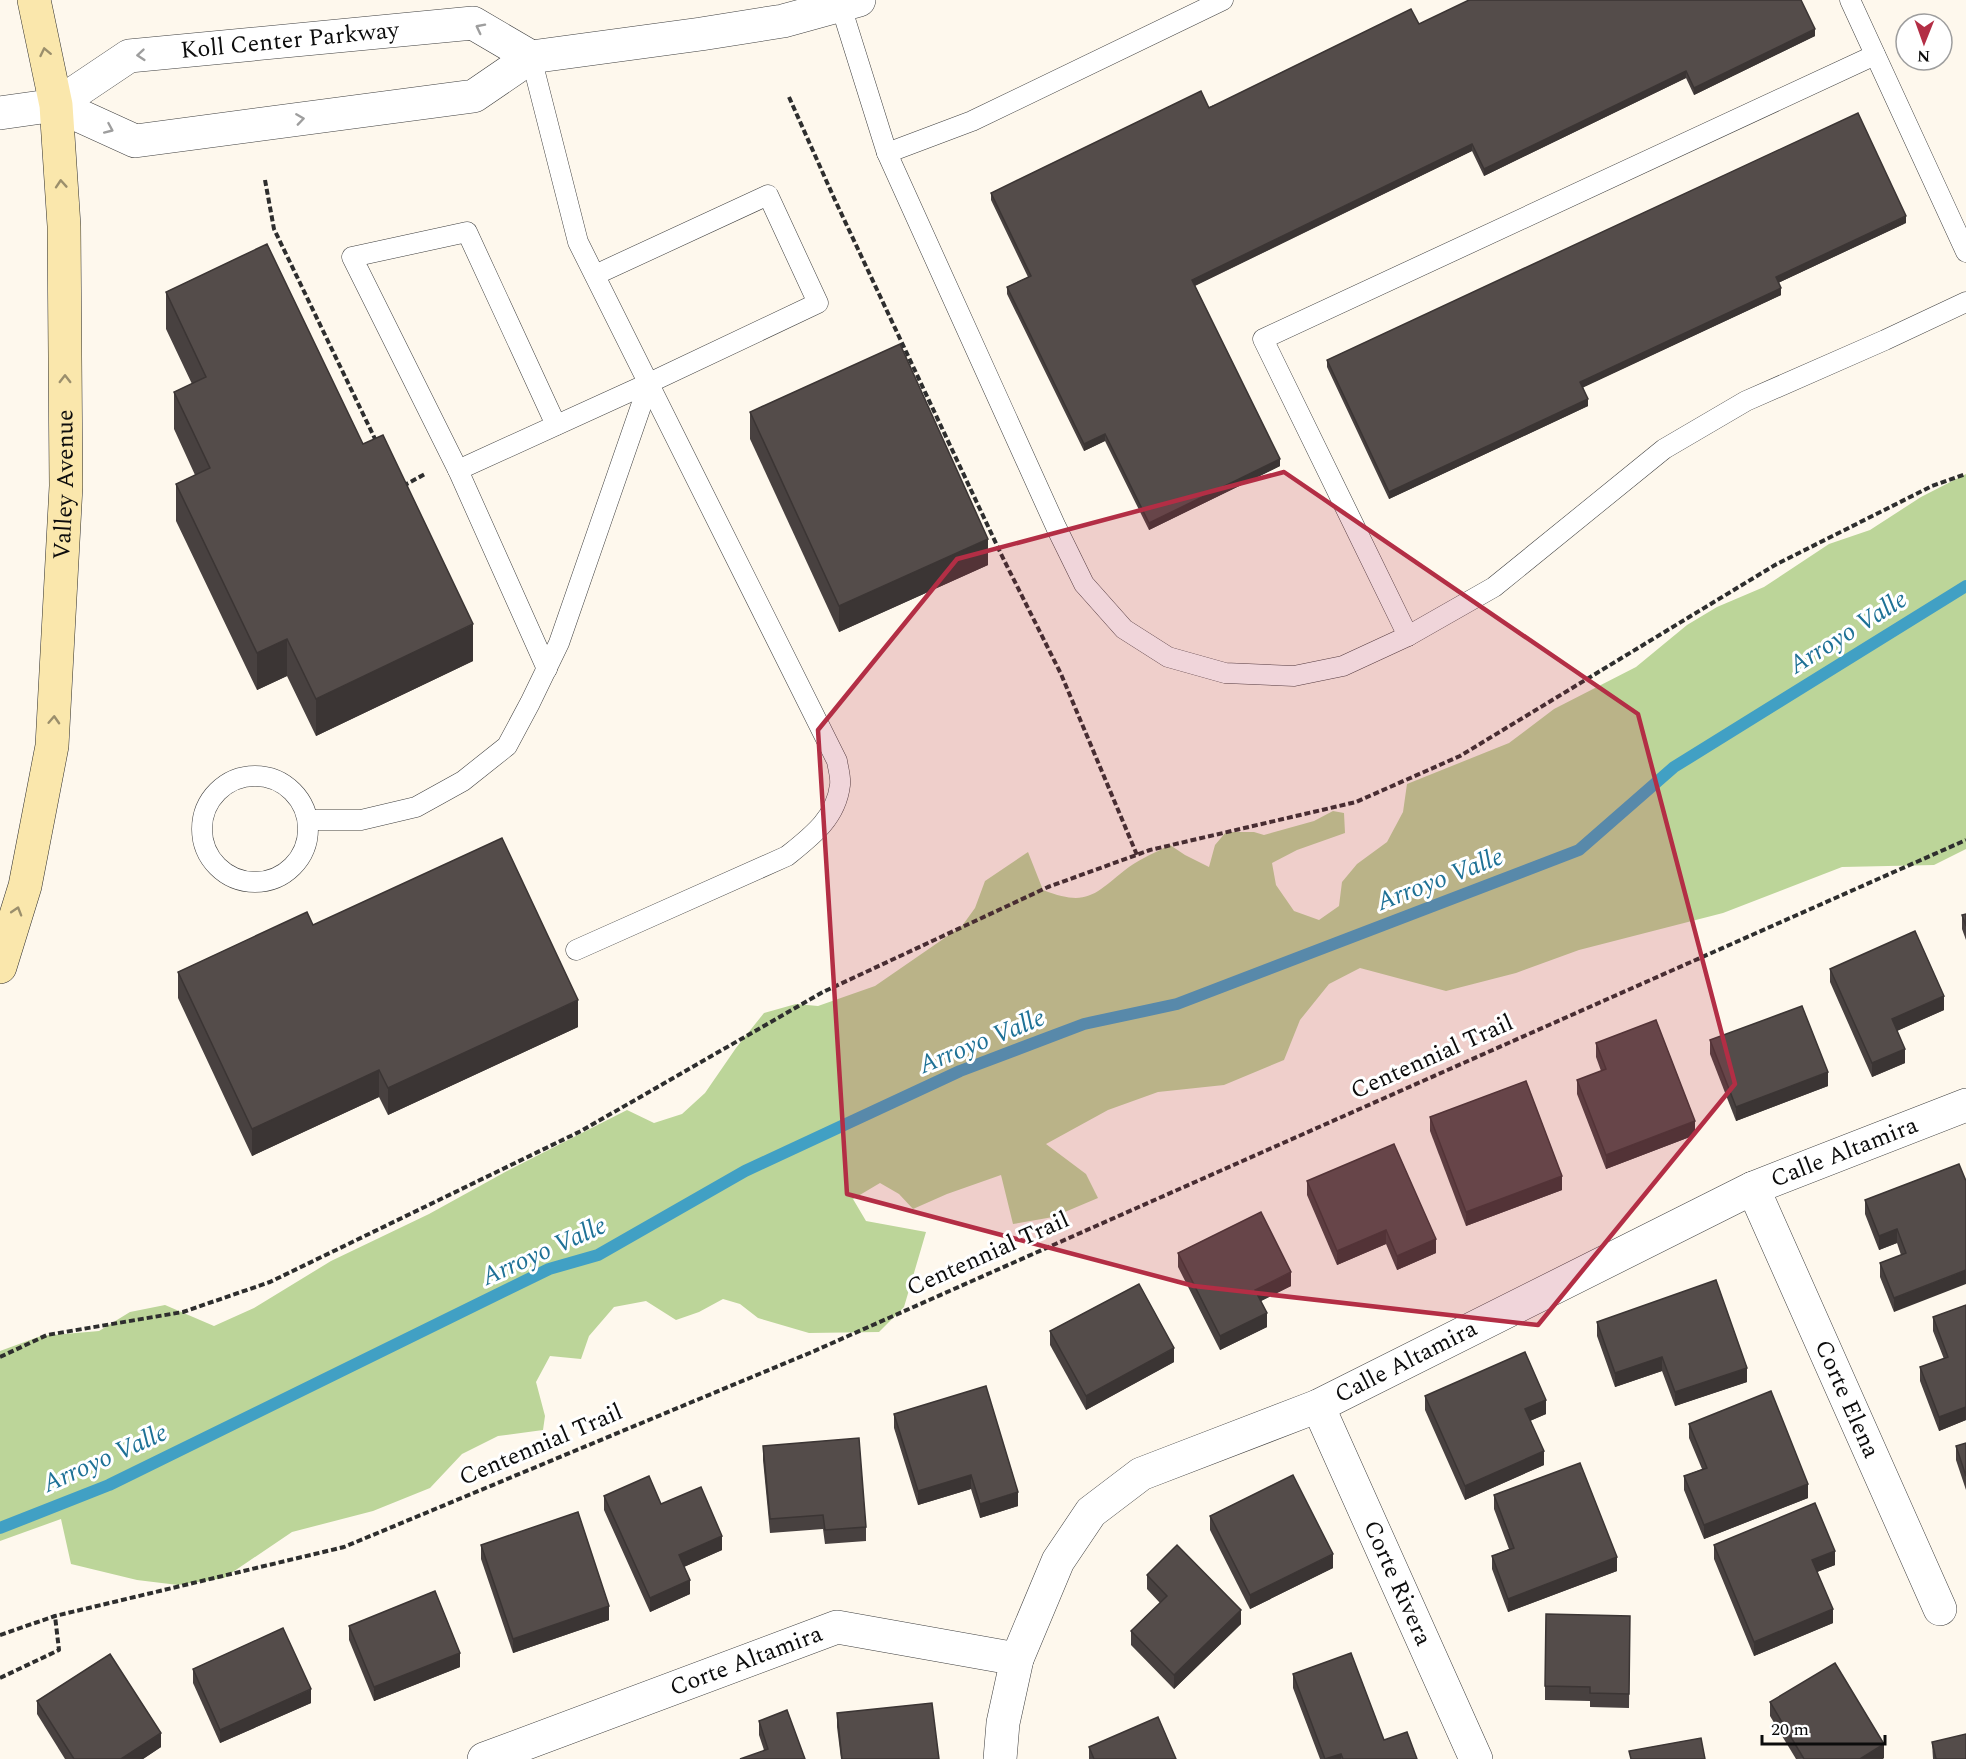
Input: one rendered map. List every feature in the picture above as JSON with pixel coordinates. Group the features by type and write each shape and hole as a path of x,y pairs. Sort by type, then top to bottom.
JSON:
{"main road":[{"name":"Valley Avenue","path":"0,967 25,886 52,746 66,486 64,226 56,105 34,0"}],"street":[{"path":"56,105 135,141 474,96 531,57 783,21 846,2"},
{"name":"Koll Center Parkway","path":"0,113 56,105 129,56 473,23 531,57"},
{"name":"Calle Altamira","path":"1000,1759 1003,1723 1017,1659 1058,1561 1091,1512 1141,1474 1318,1406 1753,1188 1966,1105"},
{"name":"Corte Elena","path":"1753,1188 1940,1609"},
{"name":"Corte Rivera","path":"1318,1406 1476,1759"},
{"name":"Corte Altamira","path":"483,1759 837,1627 1017,1659"}],"lane":[{"path":"887,153 972,121 1223,0"},
{"path":"1850,0 1966,252"},
{"path":"846,2 887,153 1084,584 1125,629 1168,657 1225,673 1294,676 1343,666 1408,636 1494,587 1664,448 1746,401 1966,302"},
{"path":"1408,636 1263,339 1875,55"},
{"path":"531,57 578,242 837,761 840,784 831,813 816,833 788,856 576,950"},
{"path":"458,470 818,303 768,195 595,275"},
{"path":"547,669 458,470 352,257 467,232 556,425"},
{"path":"308,820 361,820 416,807 463,781 507,746 559,643 649,383"},
{"path":"248,776 268,777 286,786 300,800 308,820 307,841 298,861 283,875 262,882 241,881 221,872 207,855 201,834 204,813 214,795 229,782 248,776"}],"path":[{"path":"789,97 991,533 1060,674 1137,855"},
{"path":"265,180 274,229 381,451"},
{"path":"0,1357 46,1335 183,1312 270,1282 581,1131 823,992 1048,887 1150,850 1356,802 1460,756 1774,565 1932,486 1966,474"},
{"name":"Centennial Trail","path":"0,1635 55,1616 344,1547 812,1352 1966,840"},
{"path":"0,1678 59,1650 55,1616"}],"highlighted area":[{"path":"1284,472 1638,714 1735,1084 1538,1325 1194,1286 847,1194 818,730 957,559"}],"green space":[{"path":"1966,474 1966,849 1934,865 1842,867 1723,913 1579,950 1516,973 1446,991 1360,968 1329,984 1300,1020 1284,1060 1224,1085 1158,1092 1108,1110 1046,1144 1086,1174 1098,1198 1053,1217 1013,1224 1001,1175 913,1209 899,1194 880,1183 853,1199 866,1221 926,1232 904,1307 879,1332 809,1333 758,1318 740,1304 723,1299 699,1312 676,1320 646,1301 614,1307 589,1336 581,1359 550,1356 536,1382 545,1416 543,1430 498,1436 462,1454 430,1488 373,1511 292,1532 224,1578 178,1585 137,1580 71,1564 61,1519 0,1541 0,1351 41,1336 99,1331 130,1312 165,1305 214,1326 254,1308 331,1261 429,1214 627,1110 654,1123 682,1114 705,1093 764,1013 796,1004 818,1006 875,986 962,926 975,908 985,881 1028,852 1043,890 1071,898 1081,897 1091,895 1134,864 1170,845 1209,867 1215,845 1226,832 1254,832 1264,835 1314,821 1333,811 1344,813 1345,833 1297,850 1272,863 1276,885 1294,911 1319,920 1339,906 1342,882 1357,864 1387,842 1403,812 1407,784 1509,743 1554,709 1636,667 1687,625 1717,607 1764,587 1829,544 1870,530 1921,497"}],"building":[{"path":"1469,0 1801,0 1815,29 1694,88 1686,71 1484,169 1472,144 1192,280 1280,459 1149,523 1105,434 1084,444 1007,287 1031,276 991,193 1201,91 1209,108 1411,9 1419,24"},
{"path":"1858,113 1906,216 1776,277 1781,288 1580,382 1588,399 1389,492 1327,360"},
{"path":"267,244 363,444 383,435 473,624 316,699 287,639 257,653 176,484 210,468 174,392 206,377 166,292"},
{"path":"900,344 988,539 839,606 750,412"},
{"path":"502,838 578,1000 388,1088 379,1070 252,1129 178,972 307,912 313,925"},
{"path":"1966,914 1966,926 1962,915"},
{"path":"1915,931 1944,996 1892,1019 1905,1049 1872,1063 1830,969"},
{"path":"1802,1006 1828,1072 1736,1107 1710,1040"},
{"path":"1656,1020 1695,1121 1606,1155 1577,1080 1606,1069 1596,1043"},
{"path":"1526,1081 1562,1176 1466,1212 1430,1117"},
{"path":"1394,1144 1436,1239 1397,1256 1386,1230 1337,1251 1307,1181"},
{"path":"1959,1164 1966,1181 1966,1270 1894,1298 1880,1263 1906,1253 1897,1229 1879,1236 1865,1200"},
{"path":"1261,1212 1291,1272 1255,1290 1267,1313 1220,1336 1178,1253"},
{"path":"1716,1280 1747,1368 1675,1392 1662,1357 1615,1373 1597,1322"},
{"path":"1139,1284 1174,1348 1086,1396 1050,1331"},
{"path":"1966,1305 1966,1407 1939,1417 1920,1367 1948,1357 1933,1317"},
{"path":"1525,1352 1546,1400 1525,1409 1544,1451 1465,1486 1425,1396"},
{"path":"986,1386 1018,1492 980,1504 971,1475 918,1491 894,1414"},
{"path":"1771,1391 1808,1484 1704,1525 1684,1476 1707,1468 1689,1424"},
{"path":"859,1438 866,1527 825,1530 823,1515 770,1519 763,1446"},
{"path":"1966,1443 1966,1476 1956,1446"},
{"path":"1580,1463 1617,1557 1508,1599 1492,1556 1514,1548 1494,1495"},
{"path":"1293,1475 1333,1554 1250,1595 1210,1516"},
{"path":"649,1476 661,1504 701,1487 722,1536 679,1555 690,1580 650,1598 604,1496"},
{"path":"1815,1503 1835,1551 1812,1560 1833,1609 1754,1642 1714,1545"},
{"path":"578,1512 609,1606 513,1639 481,1545"},
{"path":"1177,1545 1241,1610 1174,1675 1131,1631 1167,1596 1147,1575"},
{"path":"435,1591 460,1653 374,1687 349,1626"},
{"path":"1546,1614 1630,1616 1629,1694 1590,1693 1590,1687 1545,1686"},
{"path":"283,1628 311,1689 220,1730 193,1669"},
{"path":"1351,1653 1384,1740 1407,1732 1417,1759 1343,1759 1341,1754 1325,1759 1293,1674"},
{"path":"110,1654 161,1733 121,1759 74,1759 37,1701"},
{"path":"1835,1663 1884,1744 1860,1759 1804,1759 1770,1702"},
{"path":"932,1703 939,1759 842,1759 837,1713"},
{"path":"787,1710 805,1759 740,1759 768,1749 759,1721"},
{"path":"1158,1717 1176,1759 1094,1759 1089,1747"},
{"path":"1966,1734 1966,1759 1936,1759 1932,1742"},
{"path":"1701,1738 1705,1759 1631,1759 1629,1751"}],"waterway":[{"name":"Arroyo Valle","path":"0,1528 109,1485 549,1269 598,1255 745,1171 960,1071 1084,1024 1177,1004 1579,850 1674,767 1966,586"}]}
